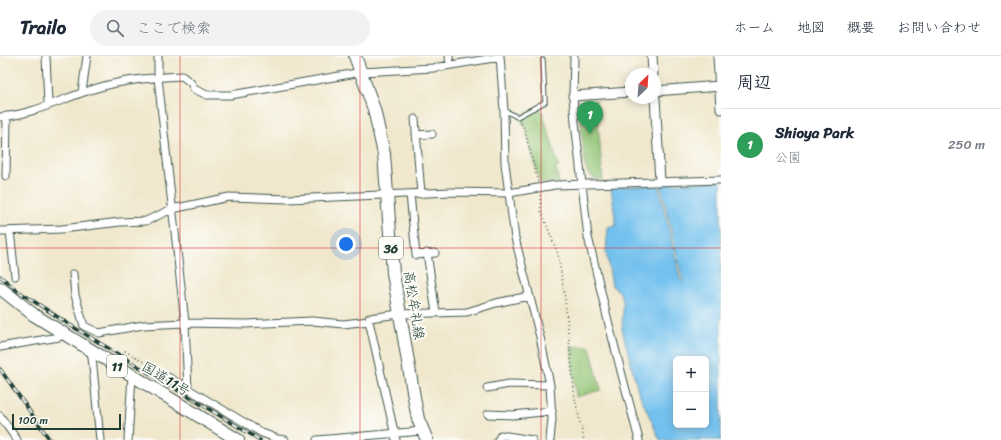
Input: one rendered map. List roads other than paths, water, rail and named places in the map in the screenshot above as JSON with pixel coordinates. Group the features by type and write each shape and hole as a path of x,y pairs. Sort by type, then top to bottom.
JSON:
{"main road":[{"name":"高松牟礼線","path":"355,56 374,109 384,154 393,273 415,403 425,435"},
{"name":"国道11号","path":"0,288 34,315 238,440"}],"street":[{"path":"46,56 48,104"},
{"path":"82,92 87,56"},
{"path":"158,56 158,78 185,323 188,389"},
{"path":"450,56 450,65"},
{"path":"574,56 573,96 588,237 639,440"},
{"path":"652,56 653,68"},
{"path":"718,56 721,109"},
{"path":"6,176 4,116 21,114 82,92 127,80 182,76 191,83 194,89 207,95 231,94 362,72 450,65 500,57 504,110 505,164 515,238 540,337 550,385 552,410 550,440"},
{"path":"661,91 720,86"},
{"path":"573,96 625,92"},
{"path":"655,104 660,181"},
{"path":"415,119 421,194"},
{"path":"416,135 432,134"},
{"path":"0,231 62,229 120,222 146,221 172,209 228,197 288,199 410,194 509,193 555,185 721,180"},
{"path":"410,194 416,255 431,253 436,313"},
{"path":"10,231 15,276"},
{"path":"73,274 75,295 84,326 99,334 144,325 185,323 246,324 313,321 343,324 369,321 369,318 399,314 467,312 496,303 529,296"},
{"path":"369,321 396,437"},
{"path":"0,347 59,337 63,333"},
{"path":"90,350 92,357 100,440"},
{"path":"128,440 132,376"},
{"path":"168,377 262,433 285,440"},
{"path":"487,388 509,384 550,385"},
{"path":"488,414 513,415 552,410"},
{"path":"0,416 17,440"},
{"path":"317,440 425,435"},
{"path":"498,440 501,435 509,435 532,440"}],"lane":[{"path":"504,110 517,117 545,102 543,60"}],"water":[{"path":"721,181 721,440 660,440 638,391 622,329 623,301 620,292 612,286 606,252 608,227 616,226 611,187 655,185 659,187 681,282 683,281 661,186 663,184"}],"railway":[{"path":"0,276 18,291 70,325 260,440"},
{"path":"0,369 50,440"}],"place":[{"name":"Shioya Park","path":"590,134"}]}
